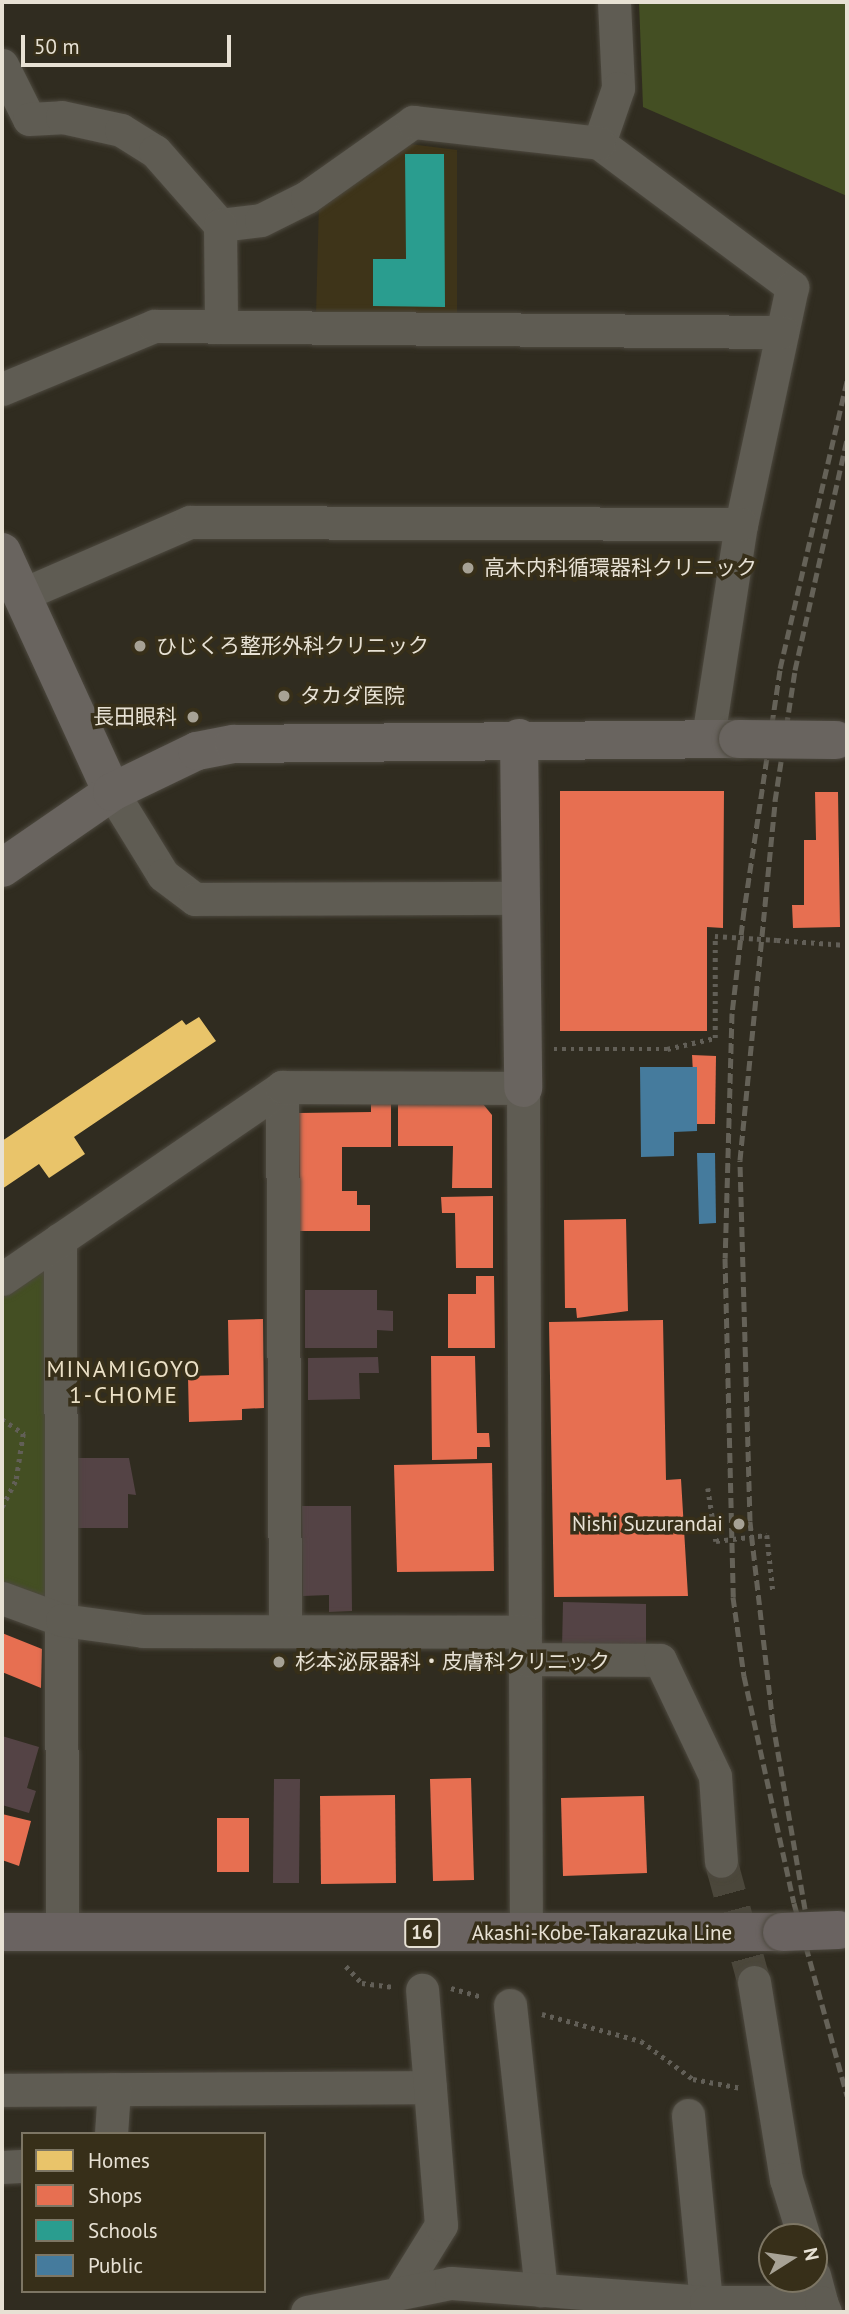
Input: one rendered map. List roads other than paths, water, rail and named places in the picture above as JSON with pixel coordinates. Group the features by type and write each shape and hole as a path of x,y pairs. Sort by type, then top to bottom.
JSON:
{"main road":[{"name":"Akashi-Kobe-Takarazuka Line","path":"2,1904 62,1931"},
{"name":"Akashi-Kobe-Takarazuka Line","path":"2,1932 526,1934 843,1931"}],"street":[{"path":"599,143 618,88 614,2"},
{"path":"2,65 29,120 62,117 121,130 155,151 220,225 222,327"},
{"path":"220,225 261,220 307,197 413,122 599,143 792,287 741,524 723,739"},
{"path":"2,389 154,326 782,332"},
{"path":"21,595 190,522 741,524"},
{"path":"2,552 112,792 163,875 195,899 520,898"},
{"path":"519,738 526,1934"},
{"path":"2,868 112,792 198,751 234,744 519,738 841,740"},
{"path":"2,1279 282,1087 523,1088"},
{"path":"282,1087 285,1630"},
{"path":"60,1239 62,1931"},
{"path":"2,1598 62,1620 143,1631 285,1630 525,1646 660,1660 715,1776 721,1861"},
{"path":"754,1982 771,2094 801,2223"},
{"path":"399,2292 441,2225 422,1990"},
{"path":"510,2005 541,2290"},
{"path":"2,2090 430,2087"},
{"path":"111,2132 114,2089"},
{"path":"688,2115 706,2302"},
{"path":"2,2166 21,2166"},
{"path":"307,2312 451,2283 706,2302 820,2296"}],"tunnel":[{"path":"721,1861 754,1982"}],"railway":[{"path":"847,381 780,670 744,910 732,1013 725,1258 733,1597 744,1676 794,1903 847,2096"},
{"path":"805,1909 773,1724 750,1521 740,1160 775,801 795,670 847,439"}],"place":[{"name":"高木内科循環器科クリニック","path":"468,568"},
{"name":"ひじくろ整形外科クリニック","path":"140,646"},
{"name":"タカダ医院","path":"284,696"},
{"name":"長田眼科","path":"193,717"},
{"name":"Nishi Suzurandai","path":"739,1524"},
{"name":"杉本泌尿器科・皮膚科クリニック","path":"279,1662"}],"district":[{"name":"MINAMIGOYO 1-CHOME","path":"124,1382"}]}
